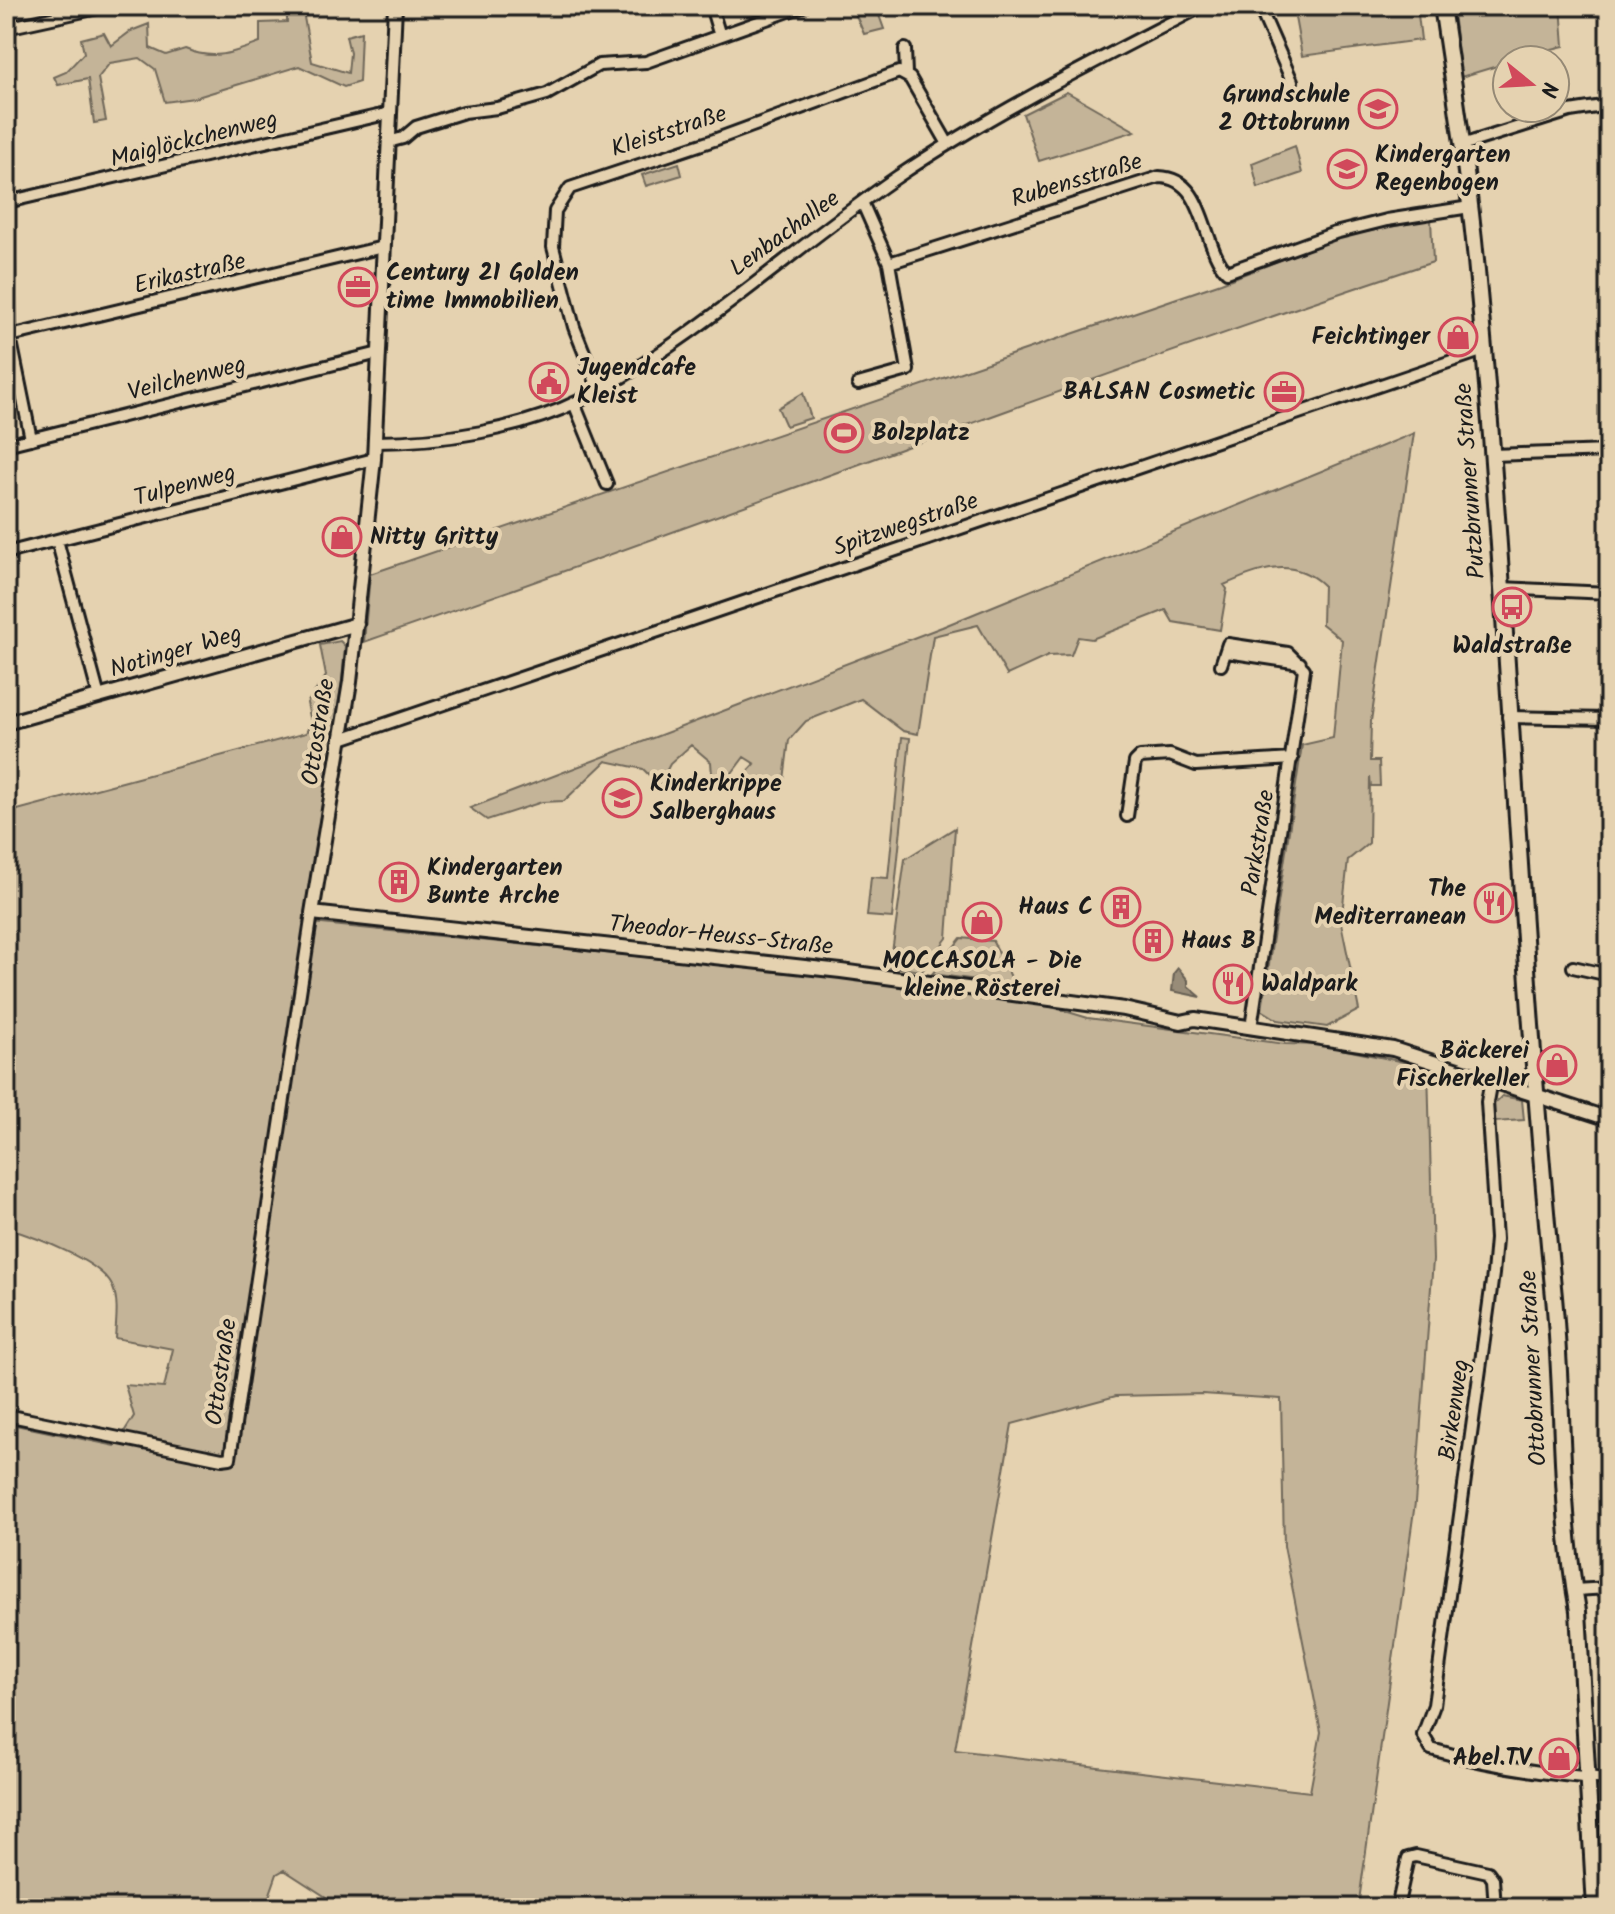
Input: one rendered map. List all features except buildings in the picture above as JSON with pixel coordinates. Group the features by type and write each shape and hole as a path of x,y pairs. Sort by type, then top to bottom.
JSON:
{"main road":[{"name":"Putzbrunner Straße","path":"1442,6 1470,207 1484,350 1524,956"},
{"name":"Ottobrunner Straße","path":"1524,956 1559,1349 1569,1565 1574,1590 1595,1908"}],"street":[{"path":"6,28 107,6"},
{"name":"Ottostraße","path":"6,1415 222,1459 230,1458 357,624 374,459 395,6"},
{"path":"711,6 719,33"},
{"path":"388,142 440,119 547,94 599,65 646,62 719,33 803,6"},
{"name":"Lenbachallee","path":"375,442 450,438 574,403 599,390 651,357 862,202 948,144 1203,6"},
{"path":"1259,6 1292,81"},
{"path":"905,49 906,74 948,144"},
{"name":"Kleiststraße","path":"599,390 574,327 553,247 555,211 570,188 732,134 895,73 906,74"},
{"path":"1462,145 1570,111 1609,105"},
{"name":"Maiglöckchenweg","path":"7,202 105,182 390,113"},
{"name":"Rubensstraße","path":"889,263 1164,177 1179,182 1191,194 1227,272 1335,233 1387,220 1470,207"},
{"path":"6,182 8,336 31,439"},
{"path":"858,384 908,370 889,263 862,202"},
{"name":"Erikastraße","path":"8,336 383,247"},
{"name":"Spitzwegstraße","path":"341,739 1484,350"},
{"name":"Veilchenweg","path":"6,445 379,353"},
{"path":"574,403 607,484"},
{"path":"1492,455 1609,451"},
{"name":"Tulpenweg","path":"6,553 374,459"},
{"path":"57,540 99,697"},
{"path":"1500,588 1609,593"},
{"name":"Notinger Weg","path":"6,723 357,624"},
{"name":"Parkstraße","path":"1221,665 1227,652 1300,663 1304,669 1251,1028"},
{"path":"1508,717 1609,719"},
{"name":"Parkstraße","path":"1127,816 1135,762 1140,757 1170,755 1196,765 1292,759"},
{"name":"Theodor-Heuss-Straße","path":"312,913 841,971 1124,1009 1138,1007 1182,1013 1195,1019 1368,1043 1609,1119"},
{"path":"1573,967 1609,975"},
{"name":"Birkenweg","path":"1491,1080 1487,1102 1495,1214 1493,1274 1434,1705 1423,1735 1424,1743 1431,1749 1482,1763 1588,1778"},
{"path":"1574,1590 1609,1588"},
{"path":"1588,1778 1609,1779"},
{"path":"1397,1908 1404,1865 1408,1858 1416,1856 1488,1872 1493,1879 1495,1908"}],"shaded area":[{"path":"287,6 302,6 312,62 348,73 350,53 346,36 361,32 359,82 344,87 299,66 194,98 165,102 155,69 140,58 110,63 98,78 106,121 94,123 88,79 58,85 54,77 66,72 84,53 81,39 104,33 111,46 131,31 149,24 150,48 166,55 185,49 205,55 241,50 260,43 260,23 287,22"},
{"path":"1312,6 1417,6 1421,40 1302,56 1294,12 1312,9"},
{"path":"1452,6 1561,6 1564,44 1491,44 1491,68 1461,77"},
{"path":"876,7 884,29 864,34 855,13"},
{"path":"1067,92 1135,131 1039,161 1023,114"},
{"path":"1295,146 1302,173 1258,188 1252,163"},
{"path":"679,163 682,175 646,186 642,175"},
{"path":"1431,219 1433,262 1165,354 364,642 370,574 1221,283 1340,237"},
{"path":"803,393 811,418 786,426 778,408"},
{"path":"1414,433 1371,721 1370,761 1379,761 1380,786 1371,786 1370,777 1369,843 1348,860 1341,923 1359,1010 1327,1027 1278,1020 1262,1010 1302,745 1333,738 1342,640 1322,624 1323,585 1299,571 1275,568 1224,585 1227,589 1220,630 1173,622 1166,610 1092,639 1078,637 1071,655 1048,656 1007,675 978,625 933,636 918,734 903,731 861,699 806,721 789,740 784,780 751,793 740,780 755,764 744,757 726,781 713,788 711,762 691,745 670,764 659,785 643,769 606,761 564,801 542,802 487,820 470,808 942,627"},
{"path":"340,641 345,646 303,922 889,982 1035,1002 1088,1018 1285,1044 1322,1045 1428,1067 1433,1260 1415,1503 1358,1908 343,1908 284,1870 277,1874 265,1908 6,1908 6,1423 115,1446 134,1416 125,1385 164,1388 173,1349 115,1338 116,1299 107,1278 66,1251 6,1228 6,813 306,733 311,722 307,703 326,676 320,645","holes":["1202,1394 1281,1399 1284,1546 1321,1732 1310,1792 955,1750 1012,1424 1116,1396"]},
{"path":"902,737 910,738 892,918 867,916 871,877 888,878"},
{"path":"955,828 947,938 922,971 890,967 905,859"},
{"path":"961,938 993,941 1015,985 932,974"},
{"path":"1178,968 1188,980 1188,986 1201,997 1172,991 1174,973"},
{"path":"1502,1096 1522,1100 1524,1120 1494,1122 1493,1105"}],"place":[{"name":"Grundschule 2 Ottobrunn","path":"1378,109"},
{"name":"Kindergarten Regenbogen","path":"1347,169"},
{"name":"Century 21 Golden time Immobilien","path":"358,287"},
{"name":"Feichtinger","path":"1458,337"},
{"name":"Jugendcafe Kleist","path":"549,382"},
{"name":"BALSAN Cosmetic","path":"1284,392"},
{"name":"Bolzplatz","path":"844,433"},
{"name":"Nitty Gritty","path":"342,537"},
{"name":"Waldstraße","path":"1512,607"},
{"name":"Kinderkrippe Salberghaus","path":"622,798"},
{"name":"Kindergarten Bunte Arche","path":"399,882"},
{"name":"The Mediterranean","path":"1494,903"},
{"name":"Haus C","path":"1121,907"},
{"name":"MOCCASOLA - Die kleine Rösterei","path":"982,922"},
{"name":"Haus B","path":"1153,941"},
{"name":"Waldpark","path":"1233,984"},
{"name":"Bäckerei Fischerkeller","path":"1557,1065"},
{"name":"Abel.TV","path":"1559,1758"}]}
